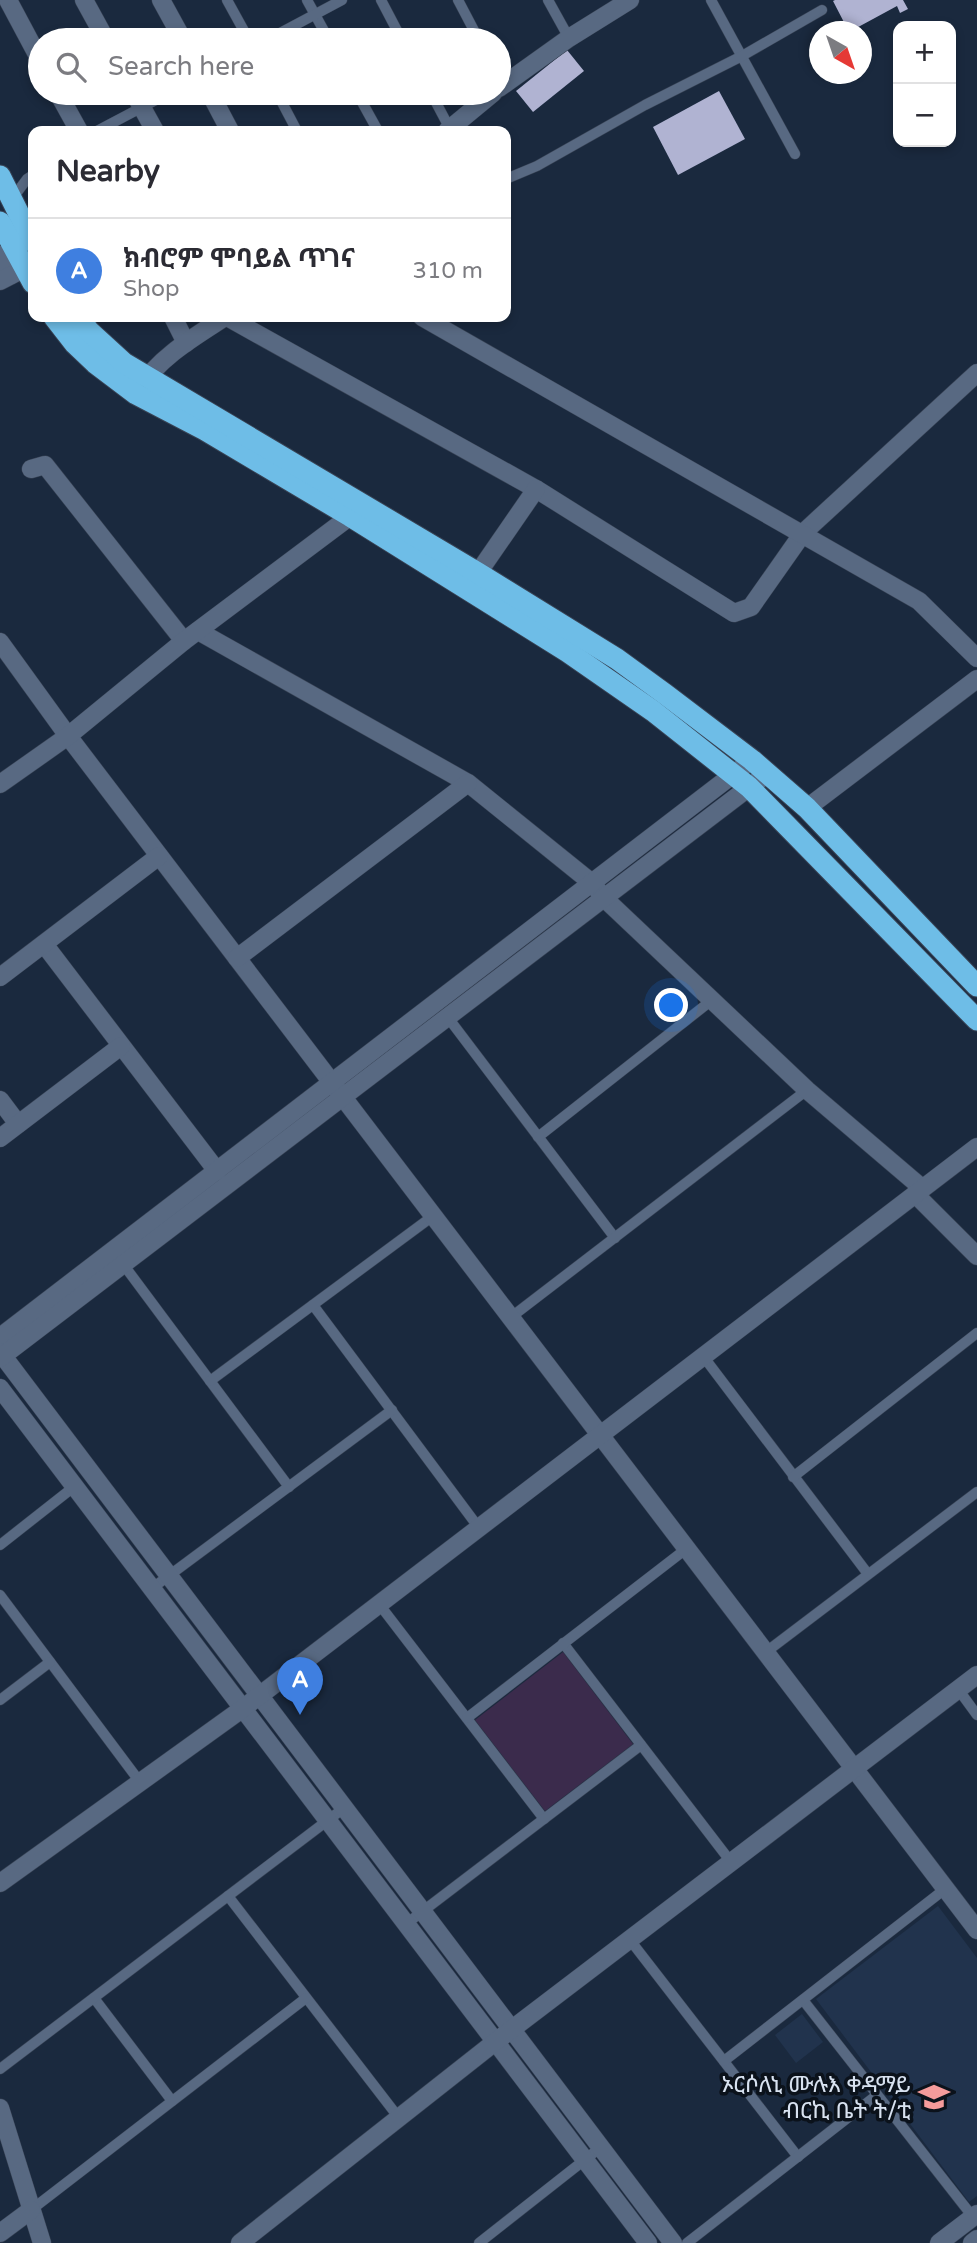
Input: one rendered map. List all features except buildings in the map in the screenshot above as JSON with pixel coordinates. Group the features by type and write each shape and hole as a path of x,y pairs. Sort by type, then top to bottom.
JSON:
{"highway":[{"path":"5,186 28,232"},
{"path":"0,222 20,274"},
{"path":"58,322 95,363 141,386 358,510 478,573 617,659 760,766 807,808 977,986"},
{"path":"83,322 124,363 141,386"},
{"path":"358,510 653,710 741,781 977,1020"}],"street":[{"path":"8,0 28,38"},
{"path":"84,0 99,28"},
{"path":"161,0 176,28"},
{"path":"511,76 624,1"},
{"path":"65,105 76,126"},
{"path":"141,105 152,126"},
{"path":"217,105 228,126"},
{"path":"453,126 476,105"},
{"path":"0,255 20,274"},
{"path":"176,322 186,343"},
{"path":"141,386 186,343 218,322"},
{"path":"235,322 536,489 734,613 751,607 803,533 977,373"},
{"path":"431,322 919,601 977,659"},
{"path":"31,469 44,464 191,636 468,783 592,883 604,898 807,1090 919,1191 977,1255"},
{"path":"478,573 536,489"},
{"path":"0,784 68,736 191,636 358,510"},
{"path":"0,642 159,856 977,1930"},
{"path":"807,808 977,679"},
{"path":"0,1337 217,1171 447,1017 604,898 760,766"},
{"path":"673,2243 1,1356 123,1264 337,1090 436,1003 592,883 741,781"},
{"path":"237,958 468,783"},
{"path":"0,977 159,856"},
{"path":"44,944 217,1171"},
{"path":"0,1138 121,1046"},
{"path":"0,1100 18,1124"},
{"path":"0,1883 242,1709 977,1147"},
{"path":"0,1388 648,2243"},
{"path":"240,2243 511,2029 977,1675"},
{"path":"0,2108 42,2243"},
{"path":"0,2233 31,2210"},
{"path":"939,2243 975,2216"},
{"path":"971,2243 977,2239"}],"lane":[{"path":"227,0 242,28"},
{"path":"307,0 322,28"},
{"path":"290,28 342,0"},
{"path":"381,0 396,28"},
{"path":"458,0 473,28"},
{"path":"548,0 569,38"},
{"path":"711,0 795,154"},
{"path":"511,177 537,166 645,105 742,56 822,10"},
{"path":"104,126 131,105"},
{"path":"283,105 294,126"},
{"path":"364,105 375,126"},
{"path":"436,105 447,126"},
{"path":"5,186 28,178"},
{"path":"5,186 28,178"},
{"path":"538,1137 712,1000"},
{"path":"436,1003 615,1238"},
{"path":"510,1318 807,1090"},
{"path":"210,1381 433,1216"},
{"path":"123,1264 289,1487"},
{"path":"313,1305 479,1528"},
{"path":"793,1477 977,1333"},
{"path":"703,1356 869,1574"},
{"path":"151,1589 392,1410"},
{"path":"0,1545 75,1486"},
{"path":"766,1652 977,1492"},
{"path":"467,1718 687,1549"},
{"path":"0,1595 140,1782"},
{"path":"379,1604 544,1819"},
{"path":"563,1643 731,1862"},
{"path":"0,1700 50,1662"},
{"path":"958,1689 977,1714"},
{"path":"406,1924 641,1745"},
{"path":"0,2069 344,1808"},
{"path":"724,2061 945,1889"},
{"path":"228,1896 399,2119"},
{"path":"630,1940 798,2157"},
{"path":"94,1998 172,2101"},
{"path":"31,2210 306,1998"},
{"path":"803,2000 975,2216"},
{"path":"687,2243 877,2095"},
{"path":"486,2241 601,2147"}],"shaded area":[{"path":"563,1652 633,1744 545,1811 475,1720"},
{"name":"ኦርሶለኒ ሙሉእ ቀዳማይ ብርኪ ቤት ት/ቲ","path":"938,1906 977,1958 977,2196 969,2202 816,1999"},
{"path":"802,2014 823,2042 796,2063 775,2035"}],"place":[{"name":"ክብሮም ሞባይል ጥገና","path":"300,1715"},
{"name":"ኦርሶለኒ ሙሉእ ቀዳማይ ብርኪ ቤት ት/ቲ","path":"934,2097"}]}
